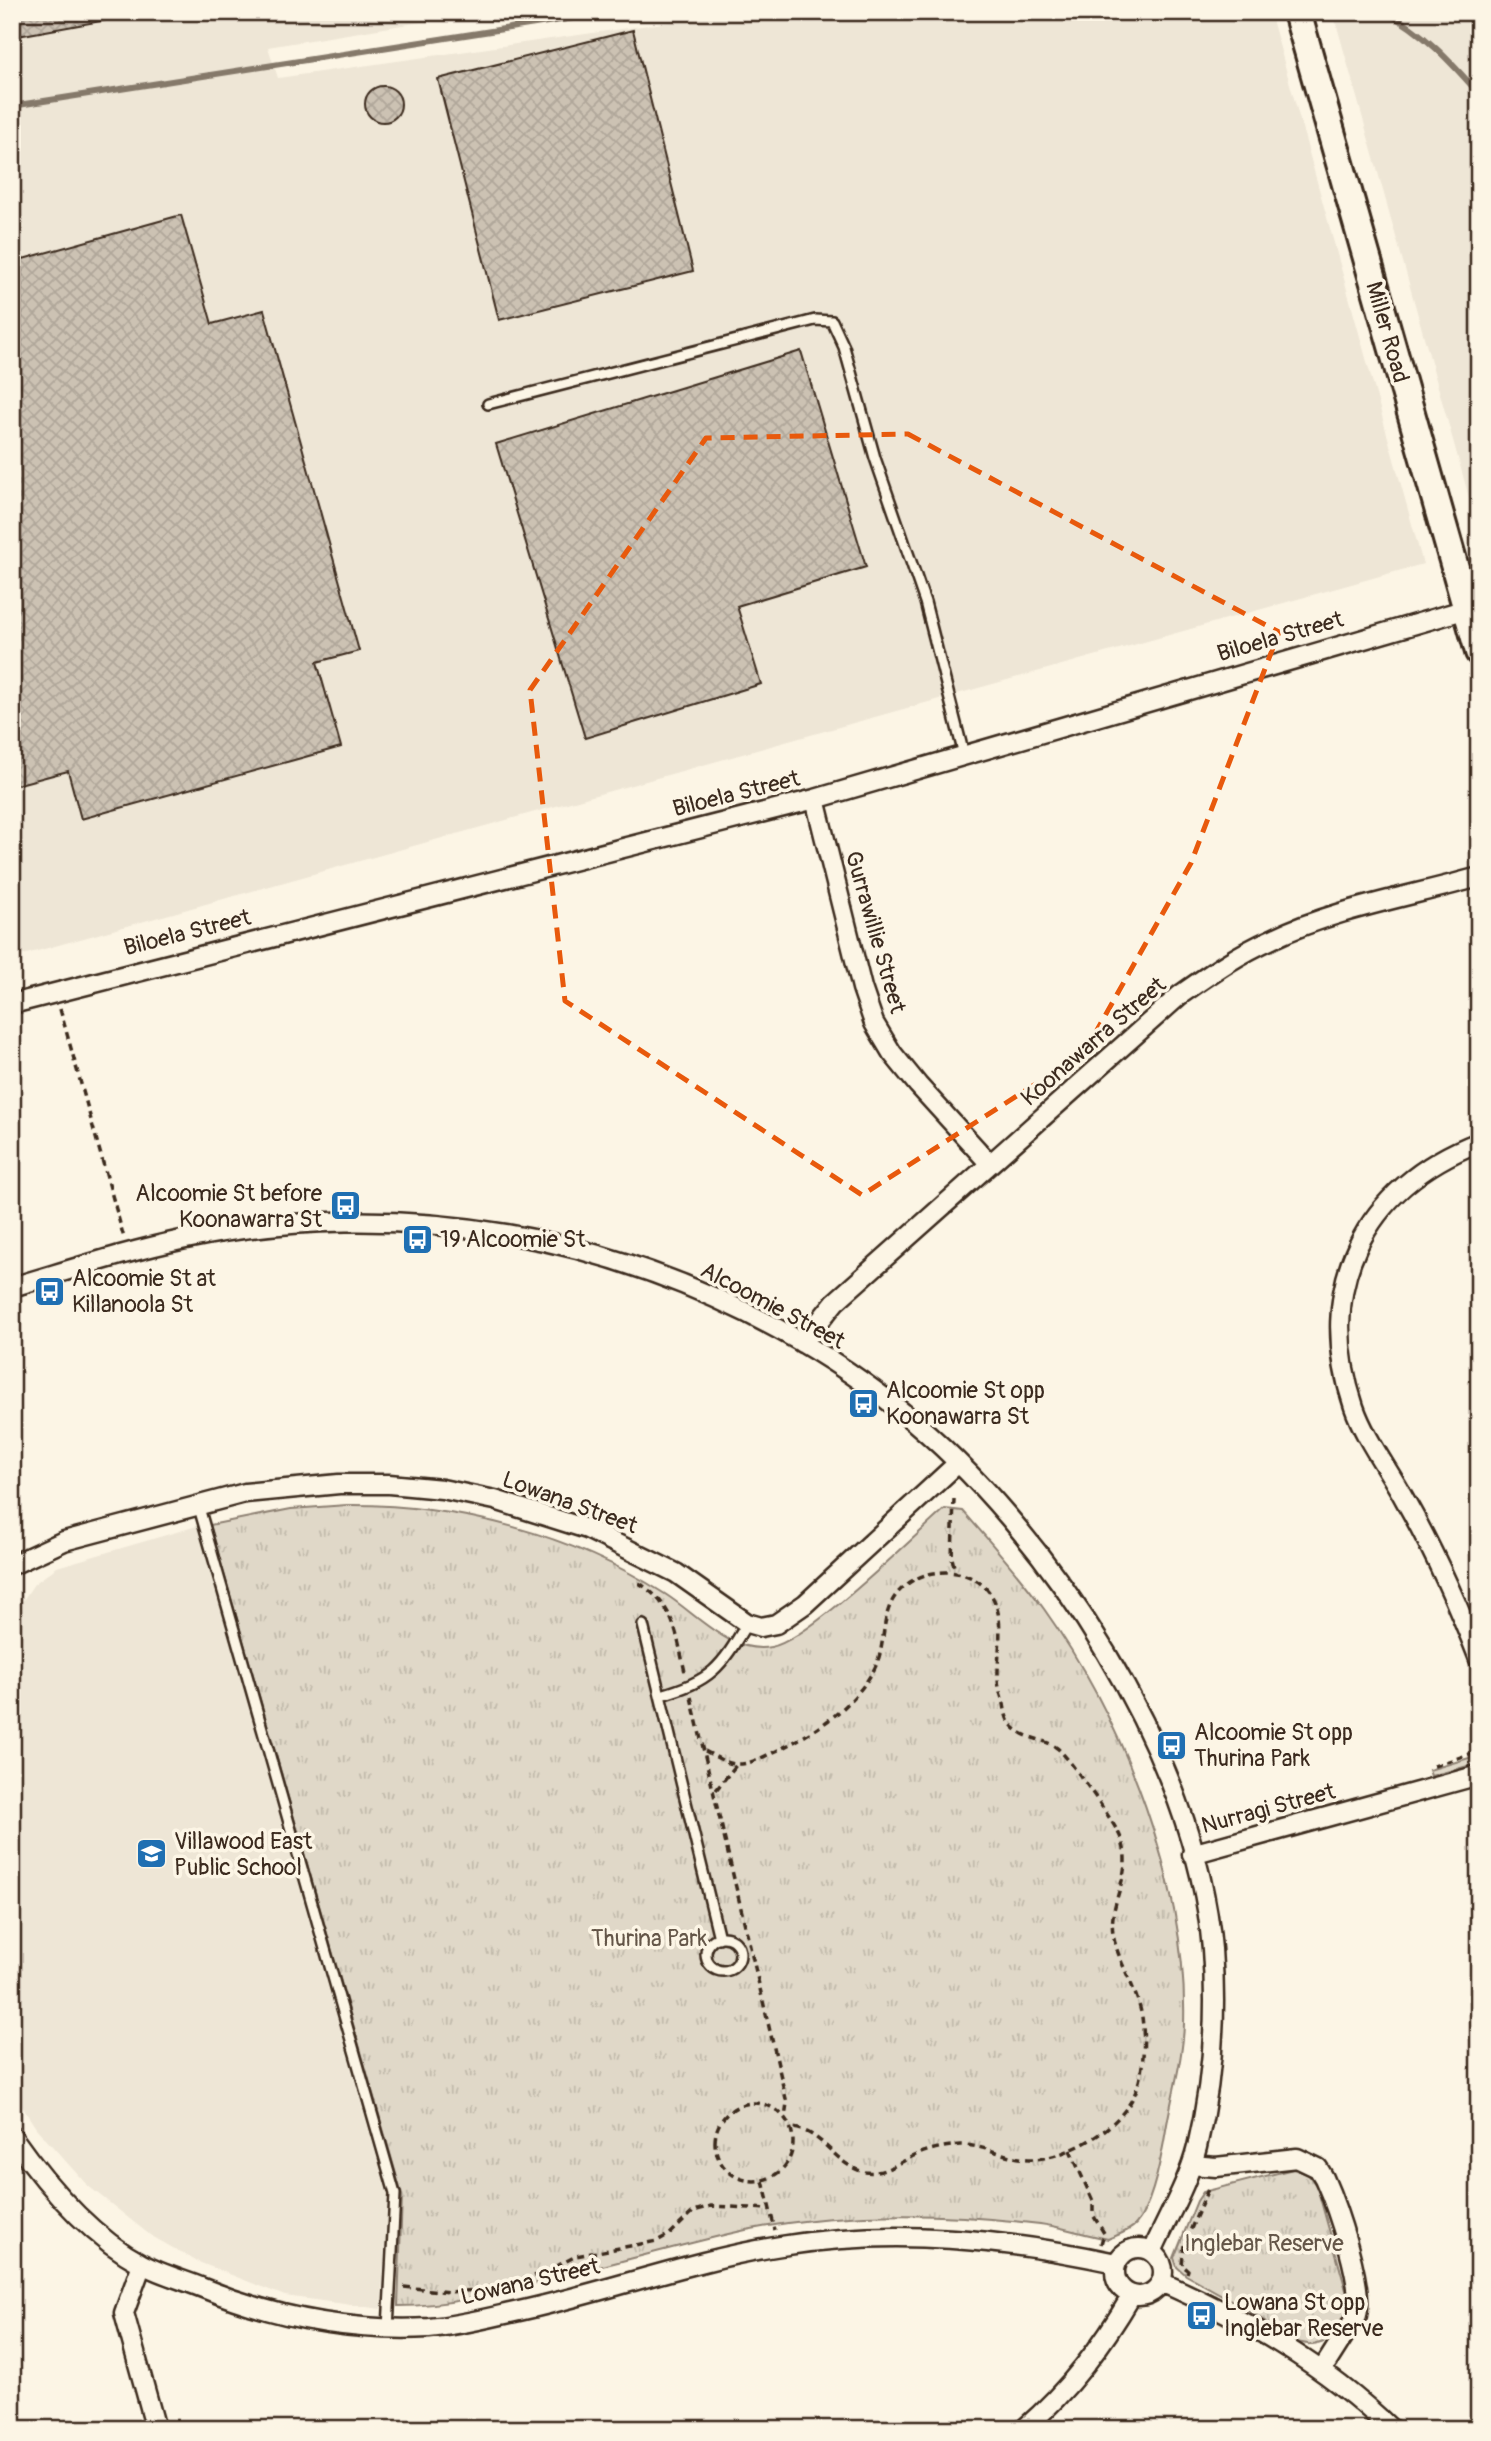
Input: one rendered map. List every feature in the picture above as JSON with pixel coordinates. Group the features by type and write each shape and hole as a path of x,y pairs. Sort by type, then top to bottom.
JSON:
{"main road":[{"name":"Miller Road","path":"1297,12 1479,652"}],"street":[{"name":"Biloela Street","path":"12,1004 815,799 1467,609"},
{"name":"Gurrawillie Street","path":"815,799 862,988 874,1023 892,1053 918,1085 990,1164"},
{"name":"Koonawarra Street","path":"802,1343 835,1302 1180,995 1223,964 1274,937 1325,919 1479,877"},
{"path":"1479,1142 1451,1153 1406,1181 1374,1218 1351,1262 1339,1311 1342,1363 1355,1410 1407,1503 1459,1608 1479,1659"},
{"name":"Alcoomie Street","path":"12,1287 173,1242 241,1229 337,1222 414,1224 506,1234 564,1246 632,1266 697,1291 802,1343 901,1412 990,1494 1061,1582 1100,1641 1160,1760 1192,1854 1212,1950 1213,2005 1205,2107 1192,2165 1152,2252"},
{"path":"747,1623 761,1627 791,1616 958,1463"},
{"name":"Lowana Street","path":"12,1565 64,1541 244,1493 338,1483 442,1489 495,1500 587,1530 634,1550 676,1573 747,1623"},
{"name":"Nurragi Street","path":"1192,1854 1479,1775"},
{"name":"Lowana Street","path":"12,2136 43,2175 93,2227 142,2264 256,2309 296,2320 388,2329 431,2328 477,2320 779,2246 840,2238 963,2237 1116,2263"},
{"path":"1192,2165 1216,2167 1297,2158 1318,2168 1324,2178 1359,2295 1357,2315 1322,2370"},
{"path":"1139,2247 1152,2252 1163,2266 1161,2282 1150,2293 1132,2295 1116,2282 1116,2263 1131,2249 1139,2247"},
{"path":"142,2264 124,2314 156,2429"},
{"path":"1161,2282 1246,2324 1322,2370 1391,2429"},
{"path":"1024,2429 1087,2365 1132,2295"}],"lane":[{"path":"488,404 815,320 832,321 844,347 874,458 925,602 964,755"},
{"path":"198,1504 395,2194 388,2329"},
{"path":"661,1695 689,1687 724,1660 747,1623"},
{"path":"643,1625 719,1938"}],"path":[{"path":"59,1008 124,1237"},
{"path":"954,1499 952,1558 955,1572"},
{"path":"705,1751 737,1764 748,1764 817,1730 841,1710 874,1670 883,1650 889,1607 898,1593 912,1581 934,1572 955,1572 976,1581 996,1605 1001,1628 998,1682 1009,1723 1024,1735 1060,1750 1109,1818 1123,1846 1125,1876 1112,1926 1142,2019 1142,2058 1136,2090 1127,2107 1090,2139 1053,2157 1014,2160 968,2145 955,2146 913,2156 887,2171 865,2172 851,2167 817,2138 791,2128"},
{"path":"639,1583 660,1600 671,1614 787,2104 785,2117"},
{"path":"1479,1686 1473,1689 1479,1711"},
{"path":"715,1792 737,1764"},
{"path":"751,2103 775,2109 785,2117 791,2128 792,2153 787,2165 778,2174 763,2181 741,2180 720,2163 715,2137 719,2124 727,2113 751,2103"},
{"path":"1070,2150 1093,2201 1093,2215 1104,2233 1100,2246"},
{"path":"763,2181 779,2246"},
{"path":"1186,2275 1188,2270 1182,2265 1184,2245 1208,2189"},
{"path":"391,2288 435,2288 449,2292 477,2290 542,2274 576,2256 657,2241 670,2234 694,2211 710,2206 770,2209"}],"highlighted area":[{"path":"908,434 1279,632 1191,863 1084,1053 862,1195 565,1001 530,690 706,438"}],"shaded area":[{"path":"12,12 482,12 268,47 278,78 740,12 1270,12 1423,564 12,958"},
{"path":"1333,12 1479,12 1479,533"},
{"name":"Villawood East Public School","path":"197,1526 388,2197 381,2309 285,2296 196,2261 150,2235 87,2185 36,2128 12,2091 12,1617 34,1584 57,1567"}],"green space":[{"name":"Thurina Park","path":"347,1505 430,1510 471,1517 553,1539 629,1573 665,1594 728,1639 756,1648 771,1647 809,1627 860,1587 945,1509 963,1511 1025,1583 1073,1653 1125,1753 1146,1806 1163,1861 1175,1916 1182,1971 1184,2024 1163,2148 1147,2204 1136,2224 1108,2239 1040,2224 961,2217 882,2215 802,2221 724,2235 475,2298 398,2306 402,2195 210,1525 291,1509"},
{"path":"1479,1755 1479,1763 1431,1776 1429,1770"},
{"name":"Inglebar Reserve","path":"1293,2169 1308,2174 1317,2187 1348,2297 1345,2317 1338,2331 1324,2342 1314,2345 1296,2342 1240,2305 1186,2275 1177,2267 1174,2258 1203,2192"}],"building":[{"path":"12,12 107,12 107,20 12,37"},
{"path":"633,30 693,271 499,320 438,79"},
{"path":"383,86 396,91 401,104 396,117 383,122 370,117 365,104 370,91"},
{"path":"181,215 212,324 264,310 359,651 317,662 341,747 81,819 68,771 12,786 12,262"},
{"path":"801,351 866,567 737,606 761,684 585,738 496,444"}],"waterway":[{"path":"12,106 612,12"},
{"path":"1385,12 1424,38 1479,94"}],"place":[{"name":"Alcoomie St before Koonawarra St","path":"345,1206"},
{"name":"19 Alcoomie St","path":"417,1239"},
{"name":"Alcoomie St at Killanoola St","path":"49,1291"},
{"name":"Alcoomie St opp Koonawarra St","path":"863,1403"},
{"name":"Alcoomie St opp Thurina Park","path":"1171,1745"},
{"name":"Villawood East Public School","path":"151,1854"},
{"name":"Lowana St opp Inglebar Reserve","path":"1201,2315"}]}
